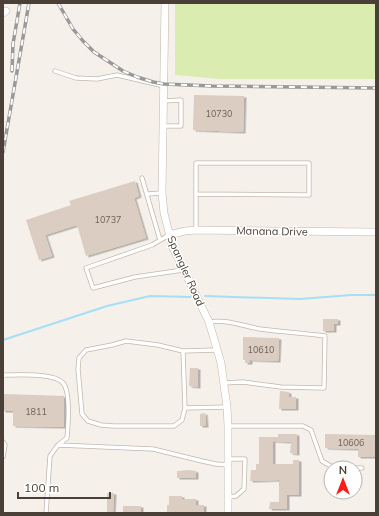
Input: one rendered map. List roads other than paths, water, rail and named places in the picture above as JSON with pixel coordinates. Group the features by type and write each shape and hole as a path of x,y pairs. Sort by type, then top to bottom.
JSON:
{"street":[{"name":"Spangler Road","path":"165,3 162,193 164,213 173,248 209,322 221,362 228,426 228,513"},
{"name":"Manana Drive","path":"169,235 184,231 196,230 376,232"}],"lane":[{"path":"55,71 76,78 97,79 117,75 164,86"},
{"path":"163,126 181,126 181,100 164,101"},
{"path":"196,194 309,196 309,163 196,162 196,194 196,230"},
{"path":"142,178 160,240"},
{"path":"147,194 162,193"},
{"path":"169,235 152,244 86,268 93,288 135,277 183,270"},
{"path":"209,322 232,322 261,329 325,336 324,388 281,387 243,382 224,383"},
{"path":"183,351 185,408 182,420 174,426 101,425 88,421 82,414 78,369 79,358 86,350 126,341 158,345 183,351 218,350"},
{"path":"3,376 54,378 63,384 67,392 67,438 58,445 50,456 46,513"},
{"path":"185,408 227,407"},
{"path":"228,426 303,426 311,430 323,461"},
{"path":"3,442 5,445 3,458"},
{"path":"58,445 153,448 216,464 245,459 244,489 236,496 228,497"}],"waterway":[{"path":"205,296 300,299 351,295 376,295"},
{"path":"3,340 107,306 150,296 191,297"}],"railway":[{"path":"12,71 13,44 20,3"},
{"path":"3,152 29,3"},
{"path":"58,3 73,29 94,52 123,71 153,82 164,84 212,86 376,88"}]}
